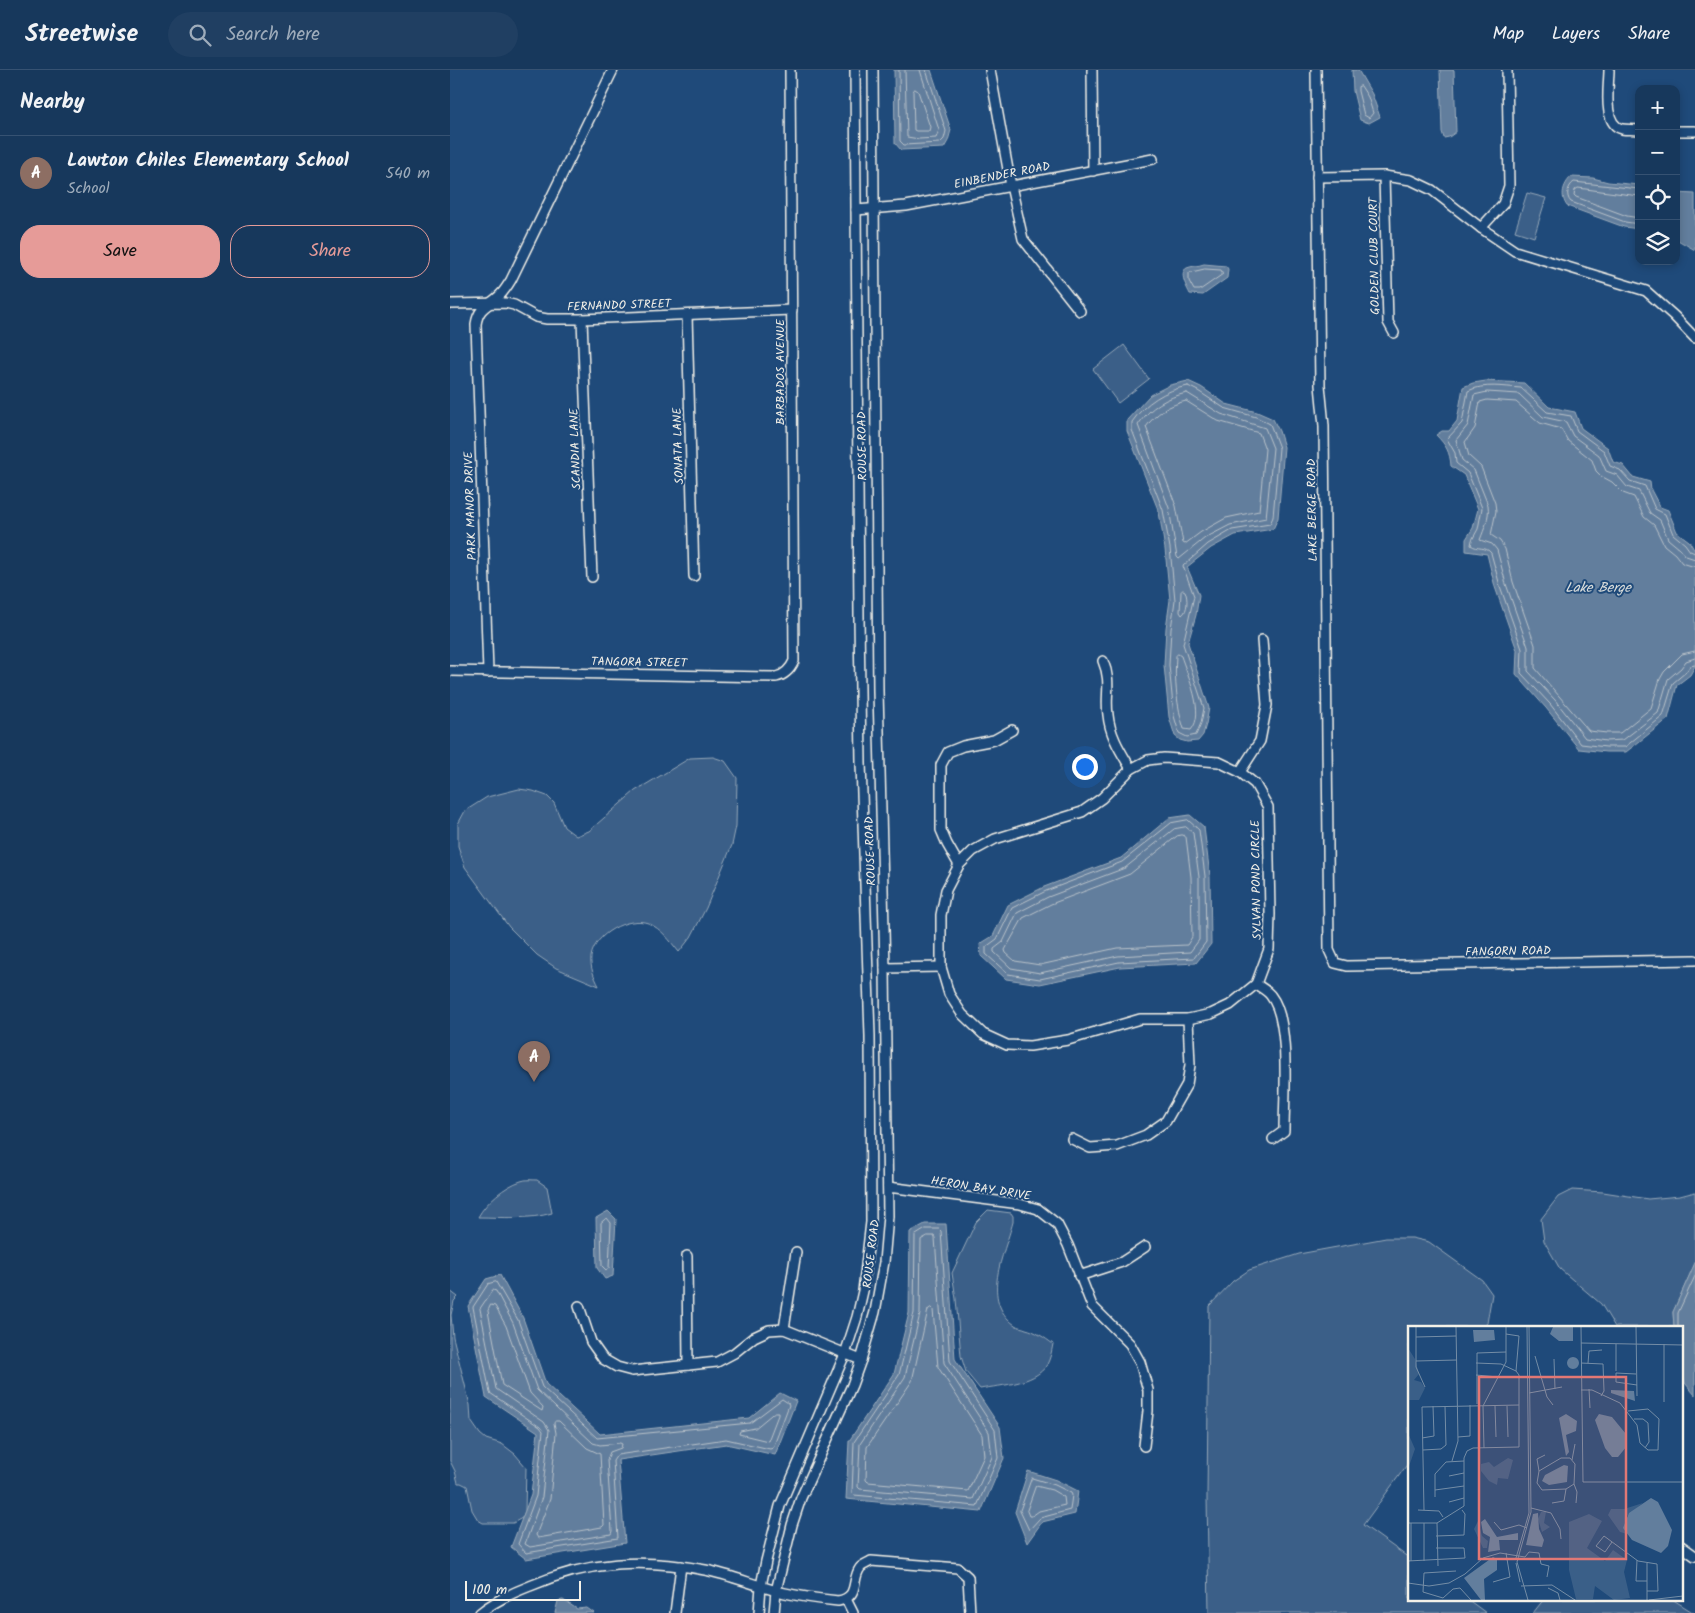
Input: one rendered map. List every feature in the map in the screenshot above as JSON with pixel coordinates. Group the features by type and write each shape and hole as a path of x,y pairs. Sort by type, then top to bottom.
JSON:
{"street":[{"name":"PARK MANOR DRIVE","path":"488,672 476,324 483,308 502,294 510,280 612,70"},
{"name":"BARBADOS AVENUE","path":"788,671 794,661 790,70"},
{"name":"ROUSE ROAD","path":"759,1613 761,1586 771,1537 780,1506 845,1354 857,1317 868,1258 872,1213 870,1036 859,617 855,70"},
{"name":"ROUSE ROAD","path":"774,1613 776,1590 792,1525 801,1498 838,1419 861,1360 875,1312 884,1262 888,1216 885,968 878,691 872,70"},
{"path":"990,70 1011,186 1023,239 1080,312"},
{"path":"1092,70 1093,171"},
{"name":"LAKE BERGE ROAD","path":"1316,70 1321,400 1324,426 1328,950"},
{"path":"1481,228 1503,204 1509,186 1507,70"},
{"path":"1609,70 1609,114 1612,122 1621,129 1635,130"},
{"path":"1680,131 1695,131"},
{"name":"EINBENDER ROAD","path":"856,210 906,206 1153,159"},
{"path":"1317,176 1384,176 1411,180 1432,190 1481,228 1515,251 1646,291 1695,338"},
{"name":"GOLDEN CLUB COURT","path":"1384,176 1388,322 1394,333"},
{"name":"FERNANDO STREET","path":"450,304 491,302 514,305 536,317 582,319 792,310"},
{"name":"SONATA LANE","path":"687,315 694,576"},
{"name":"SCANDIA LANE","path":"582,319 592,577"},
{"path":"1240,772 1260,741 1267,705 1262,640"},
{"path":"1103,661 1108,673 1108,715 1112,737 1131,769"},
{"path":"450,671 488,672"},
{"name":"TANGORA STREET","path":"488,672 776,677 788,671"},
{"path":"959,865 941,830 941,764 948,752 962,746 994,740 1012,730"},
{"name":"SYLVAN POND CIRCLE","path":"1180,758 1219,762 1240,772 1255,784 1268,807 1269,949 1256,984 1230,1005 1211,1014 1188,1019 1140,1019 1068,1040 1030,1046 1007,1045 983,1034 962,1014 949,994 941,968 941,915 946,890 959,865 973,851 995,839 1082,812 1102,798 1131,769 1148,760 1180,758"},
{"name":"FANGORN ROAD","path":"1328,950 1335,963 1347,966 1695,960"},
{"path":"885,968 941,968"},
{"path":"1256,984 1271,995 1280,1012 1284,1045 1284,1131 1273,1139"},
{"path":"1072,1139 1090,1148 1117,1146 1146,1135 1166,1121 1187,1084 1190,1065 1188,1019"},
{"name":"HERON BAY DRIVE","path":"888,1187 1020,1204 1038,1209 1057,1224 1068,1245 1092,1306 1130,1344 1140,1362 1148,1390 1148,1412 1144,1446"},
{"path":"1079,1276 1122,1262 1145,1247"},
{"path":"784,1329 796,1252"},
{"path":"687,1256 688,1366"},
{"path":"579,1306 591,1342 603,1359 617,1367 632,1371 717,1362 734,1353 754,1337 769,1330 784,1329 861,1360"},
{"path":"1682,1547 1695,1556"},
{"path":"480,1613 515,1592 571,1571 623,1563 647,1562 707,1570 803,1596 838,1600 846,1599 851,1594 860,1568 871,1561 958,1568 968,1577 970,1613"},
{"path":"675,1613 681,1566"},
{"path":"846,1599 853,1613"}],"shaded area":[{"path":"1527,193 1546,198 1534,237 1515,231"},
{"path":"1124,345 1149,379 1118,403 1093,369"},
{"path":"713,757 725,761 737,778 736,826 732,845 706,908 691,937 679,952 662,932 648,923 631,922 622,925 605,934 593,949 591,965 599,986 556,968 537,955 509,927 465,867 458,846 458,824 465,811 487,797 519,789 547,796 554,803 564,827 576,836 589,831 635,791 690,758"},
{"path":"523,1180 537,1180 547,1187 552,1213 525,1217 478,1217 491,1200 502,1191"},
{"path":"1572,1190 1603,1192 1648,1199 1680,1196 1695,1192 1695,1263 1673,1312 1674,1326 1614,1326 1601,1304 1560,1269 1544,1241 1541,1219 1558,1197"},
{"path":"988,1210 1011,1213 1013,1216 998,1276 997,1290 999,1303 1004,1315 1018,1327 1036,1333 1053,1344 1045,1368 1038,1374 1019,1382 980,1389 966,1372 961,1356 952,1273 976,1222"},
{"path":"1386,1238 1412,1238 1429,1242 1482,1280 1492,1294 1487,1323 1485,1326 1408,1326 1408,1463 1363,1525 1408,1557 1408,1600 1468,1600 1486,1613 1209,1613 1207,1497 1209,1306 1233,1281 1249,1270 1299,1254"},
{"path":"450,1291 458,1297 454,1301 451,1315 453,1337 470,1405 471,1421 480,1434 486,1439 502,1444 515,1454 526,1467 525,1511 522,1518 513,1523 483,1523 478,1520 472,1510 467,1486 458,1483 450,1461"},
{"path":"1543,1600 1674,1600 1694,1613 1533,1613"}],"water":[{"path":"894,70 931,70 951,130 944,148 901,150 895,143"},
{"path":"1352,70 1358,70 1372,94 1380,117 1369,123 1360,120 1353,91"},
{"path":"1440,70 1454,70 1456,132 1444,138 1442,132"},
{"path":"1571,177 1593,178 1608,182 1635,185 1635,228 1624,227 1567,206 1563,195 1566,184"},
{"path":"1680,193 1695,194 1695,250 1680,241"},
{"path":"1204,264 1226,266 1228,269 1227,278 1203,295 1190,294 1183,276 1184,270"},
{"path":"1188,381 1201,387 1226,404 1257,412 1273,419 1284,447 1278,518 1273,529 1235,535 1211,548 1187,567 1199,595 1196,615 1188,643 1209,708 1203,735 1198,741 1187,742 1175,736 1169,717 1164,665 1170,600 1159,512 1127,431 1127,420 1150,395 1170,385"},
{"name":"Lake Berge","path":"1486,381 1524,383 1549,407 1575,412 1581,428 1608,448 1613,462 1623,465 1633,477 1650,482 1651,490 1660,507 1668,510 1677,532 1689,541 1695,551 1695,666 1690,675 1677,685 1668,719 1626,752 1579,749 1516,674 1517,650 1495,587 1487,554 1466,551 1466,539 1473,528 1478,509 1464,475 1451,466 1447,449 1436,435 1442,431 1449,431 1457,421 1463,387"},
{"path":"1190,815 1204,827 1210,876 1211,944 1196,963 1120,967 1040,984 1006,979 981,956 980,944 993,936 1008,905 1044,887 1121,858 1169,818"},
{"path":"608,1211 616,1219 613,1276 605,1279 597,1268 596,1218"},
{"path":"925,1224 946,1224 955,1359 1000,1427 1004,1458 981,1512 846,1499 849,1441 894,1374 909,1313 910,1232"},
{"path":"1695,1263 1695,1395 1685,1383 1682,1374 1682,1326 1674,1326 1673,1312"},
{"path":"500,1275 523,1318 546,1384 600,1434 749,1418 780,1393 796,1401 775,1455 726,1444 618,1460 625,1543 526,1559 511,1547 531,1495 538,1432 486,1397 468,1306 486,1279"},
{"path":"1028,1471 1056,1480 1078,1491 1075,1514 1042,1522 1027,1543 1015,1512"},
{"path":"563,1600 577,1609 587,1608 594,1613 555,1613 558,1601"}],"place":[{"name":"Lawton Chiles Elementary School","path":"534,1082"}]}
